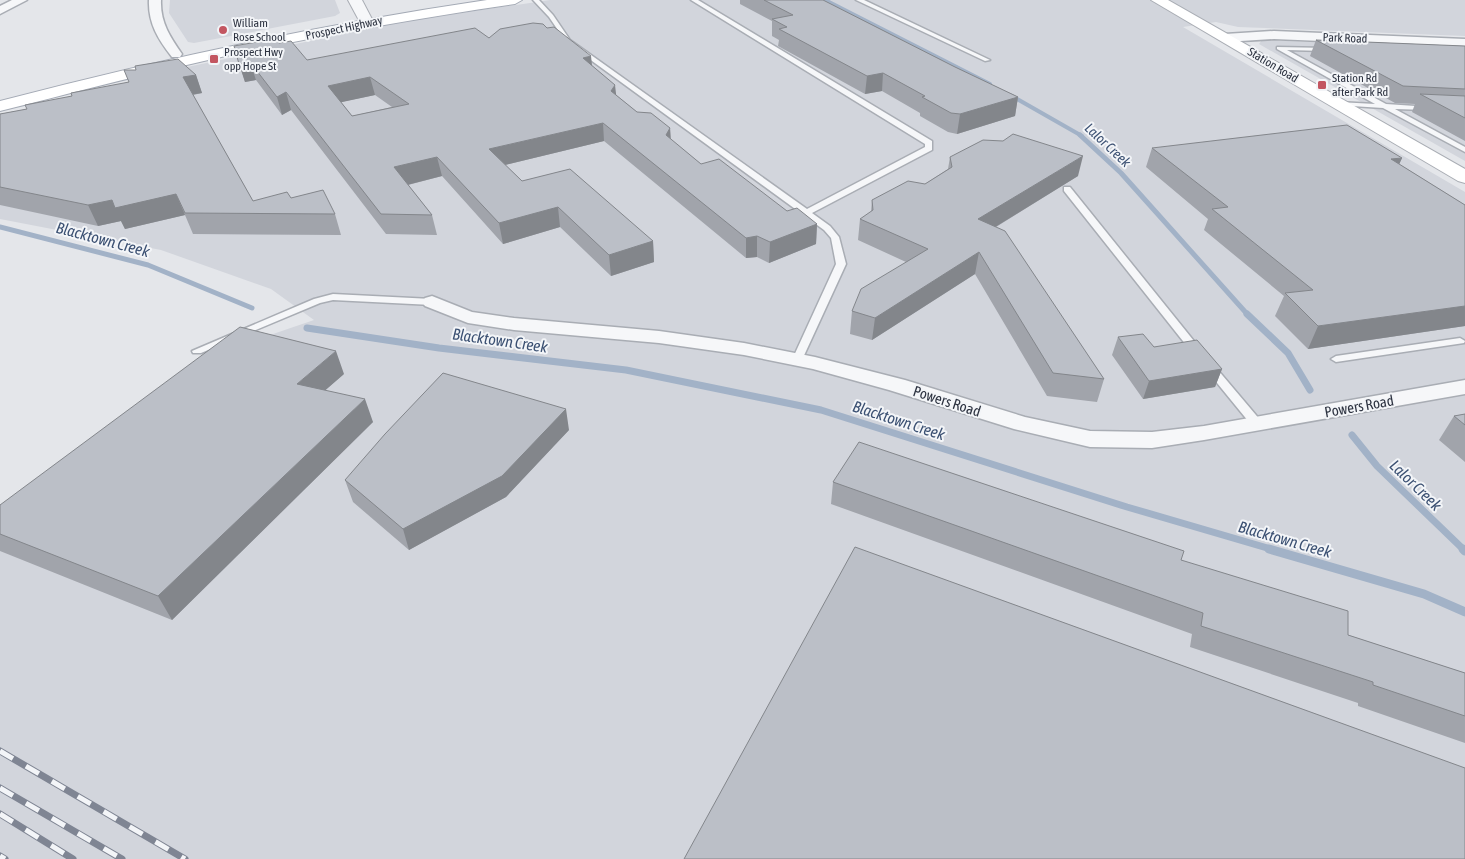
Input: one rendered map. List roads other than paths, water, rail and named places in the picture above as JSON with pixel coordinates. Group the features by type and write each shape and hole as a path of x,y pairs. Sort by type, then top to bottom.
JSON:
{"main road":[{"name":"Prospect Highway","path":"0,106 114,77 460,0"},
{"name":"Prospect Highway","path":"0,96 176,54 365,20 514,0"},
{"name":"Station Road","path":"1158,0 1460,172"}],"street":[{"path":"0,10 21,0"},
{"path":"155,0 156,24 176,54"},
{"path":"355,0 365,20"},
{"name":"Park Road","path":"1225,38 1254,35 1465,42"},
{"name":"Powers Road","path":"432,302 468,317 514,324 659,337 744,349 797,360 897,385 1022,424 1090,439 1152,440 1465,388"}],"lane":[{"path":"536,0 568,41 806,213 835,237 841,264 797,360"},
{"path":"694,0 929,143 929,148 806,213"},
{"path":"859,0 987,60"},
{"path":"1314,36 1326,50 1279,48 1465,150"},
{"path":"1338,104 1435,108"},
{"path":"1067,189 1257,424"},
{"path":"197,351 309,304 333,297 432,302"},
{"path":"1336,360 1464,342"}],"waterway":[{"name":"Lalor Creek","path":"825,0 990,84"},
{"name":"Lalor Creek","path":"1010,95 1082,136"},
{"name":"Lalor Creek","path":"1080,135 1121,173 1248,315"},
{"name":"Blacktown Creek","path":"0,227 148,265 252,308"},
{"name":"Lalor Creek","path":"1248,315 1288,353 1310,390"},
{"name":"Blacktown Creek","path":"307,328 439,348 626,370 821,410 1127,507 1274,550"},
{"name":"Lalor Creek","path":"1352,435 1377,466 1464,550"},
{"name":"Blacktown Creek","path":"1269,549 1424,594 1465,612"}],"railway":[{"path":"0,751 185,859"},
{"path":"0,788 122,859"},
{"path":"0,814 73,859"},
{"path":"0,856 5,859"}],"place":[{"name":"William Rose School","path":"223,30"},
{"name":"Prospect Hwy opp Hope St","path":"214,59"},
{"name":"Station Rd after Park Rd","path":"1322,85"}]}
